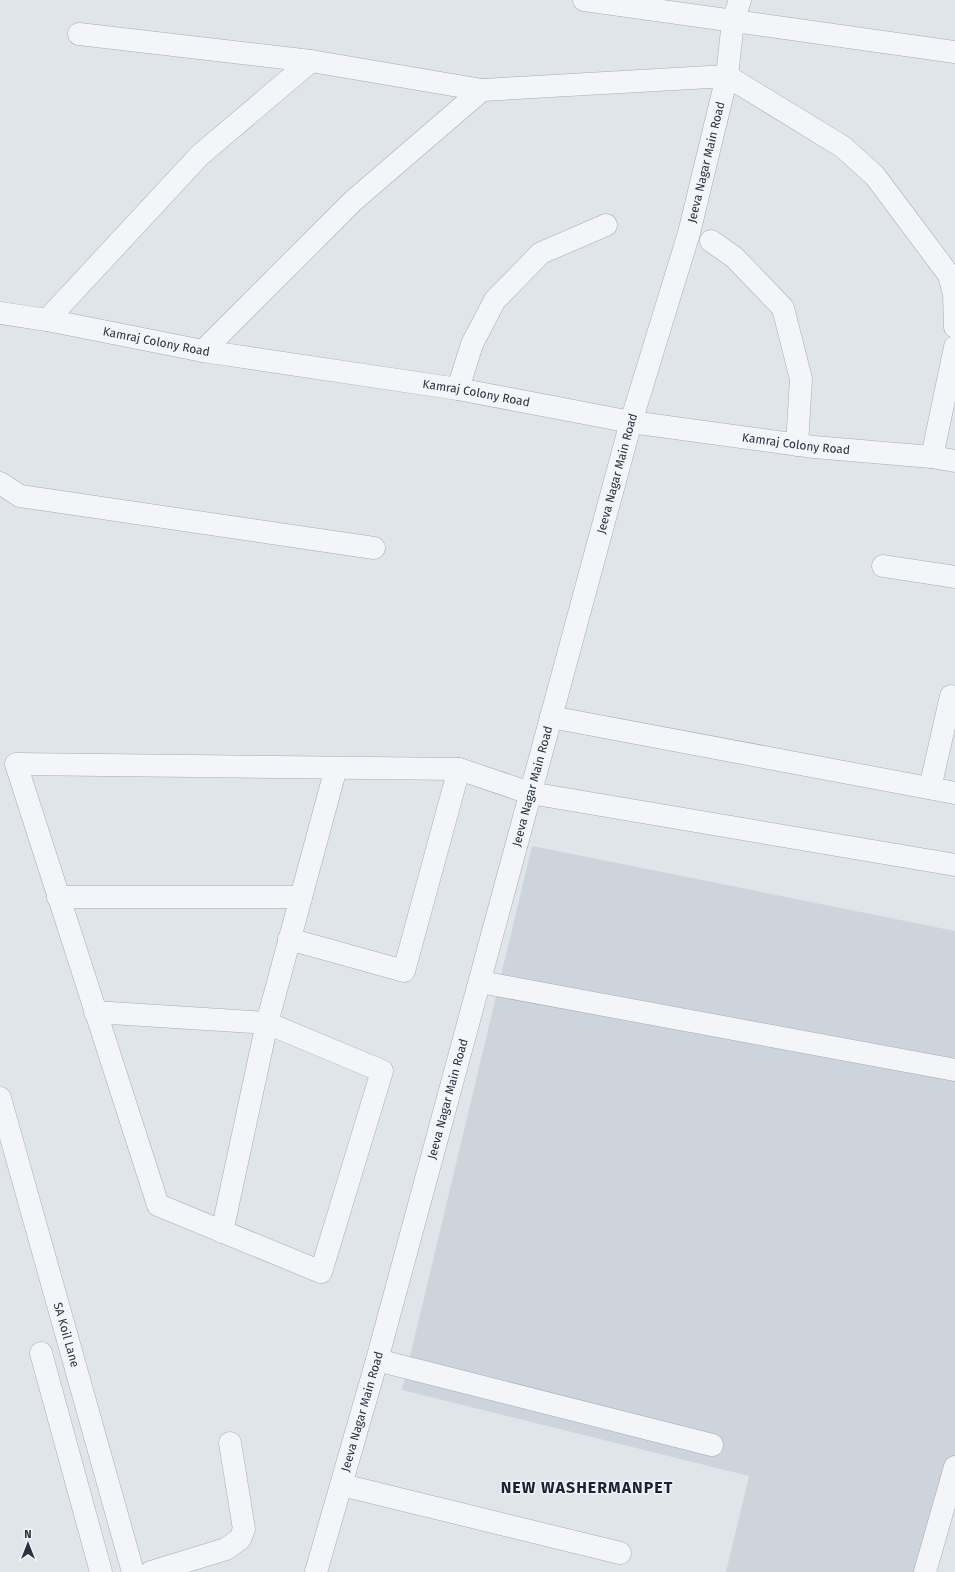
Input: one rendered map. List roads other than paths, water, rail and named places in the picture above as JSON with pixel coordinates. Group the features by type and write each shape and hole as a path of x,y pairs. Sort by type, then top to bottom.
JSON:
{"street":[{"path":"584,0 955,52"},
{"name":"Jeeva Nagar Main Road","path":"316,1572 377,1360 631,422 689,233 727,76 733,21 740,0"},
{"path":"79,34 312,61 482,90 727,76 843,147 875,176 949,275 954,293 955,327"},
{"path":"47,320 200,155 312,61"},
{"path":"203,351 353,200 482,90"},
{"path":"458,389 472,344 495,300 541,253 606,225"},
{"path":"711,241 734,257 783,308 801,380 797,445"},
{"name":"Kamraj Colony Road","path":"0,313 47,320 203,351 458,389 631,422 797,445 932,457 955,461"},
{"path":"932,457 955,347"},
{"path":"0,483 20,496 374,548"},
{"path":"883,566 955,577"},
{"path":"930,788 951,696"},
{"path":"551,717 955,793"},
{"path":"95,1012 267,1023 382,1070 321,1272 158,1205 95,1012 16,764 459,769 530,793 955,865"},
{"path":"222,1232 267,1023 336,768"},
{"path":"290,939 404,971 459,769"},
{"path":"58,896 301,897"},
{"path":"480,982 955,1070"},
{"name":"SA Koil Lane","path":"0,1098 133,1572"},
{"path":"41,1353 101,1572"},
{"path":"377,1360 712,1445"},
{"path":"151,1572 226,1549 240,1539 244,1529 230,1443"},
{"path":"925,1572 955,1467"},
{"path":"342,1485 620,1553"}],"district":[{"name":"NEW WASHERMANPET","path":"587,1487"}]}
